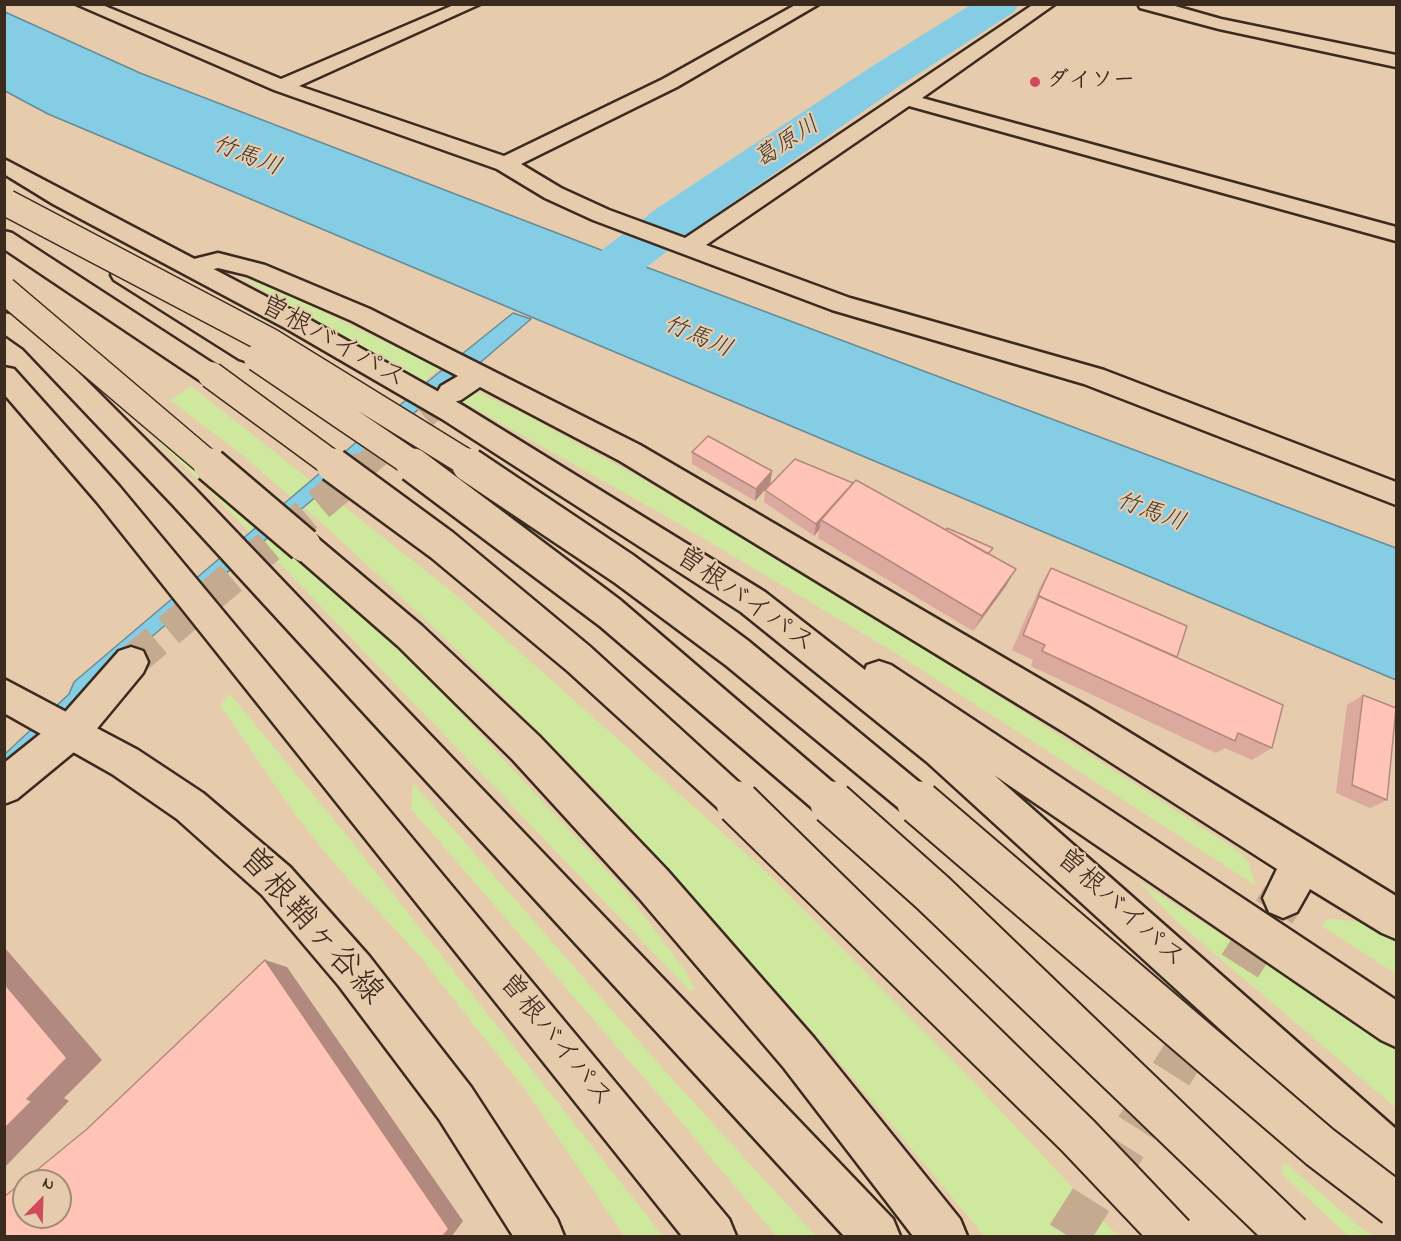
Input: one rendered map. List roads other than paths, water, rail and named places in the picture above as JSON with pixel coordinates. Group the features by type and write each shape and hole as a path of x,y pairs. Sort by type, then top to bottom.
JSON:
{"main road":[{"path":"84,4 281,86 505,164 553,193 601,215 841,304 1094,377 1396,494"},
{"path":"281,86 472,4"},
{"path":"505,164 670,83 812,4"},
{"path":"689,246 1047,4"},
{"path":"1146,4 1219,24 1396,61"},
{"path":"908,99 1396,234"},
{"name":"曽根バイパス","path":"4,165 61,199 296,323 452,412 753,602 940,750 1396,1159"},
{"path":"4,201 271,342 510,490 624,569 737,653 867,759 1311,1139 1396,1205"},
{"path":"4,201 360,426 481,514 610,613 758,737 933,893 1290,1236"},
{"path":"4,238 211,375 319,452 442,545 579,659 716,782 872,932 1078,1136 1173,1236"},
{"path":"191,267 218,261 256,270 361,315 630,453 1065,713 1396,919"},
{"path":"4,290 410,636 526,748 637,867 799,1053 943,1236"},
{"path":"4,321 33,342 184,496 876,1236"},
{"path":"451,393 479,375"},
{"name":"曽根バイパス","path":"4,376 116,503 712,1236"},
{"path":"753,602 871,671 1396,1025"},
{"path":"4,786 67,728 132,662"},
{"name":"曽根鞘ヶ谷線","path":"7,696 126,762 189,806 276,881 354,970 455,1103 540,1236"},
{"path":"1283,898 1303,863"}],"water":[{"name":"竹馬川","path":"5,12 140,73 622,258 1396,548 1396,680 48,114 5,91"},
{"path":"513,313 531,319 454,385 447,385 122,662 92,692 75,700 5,766 5,754 69,694 74,682 426,383"}],"waterway":[{"name":"葛原川","path":"581,292 677,218 886,76 1000,4"}],"tunnel":[{"path":"364,466 451,393"},
{"path":"131,662 366,465"},
{"path":"1068,1236 1283,898"}],"place":[{"name":"ダイソー","path":"1035,82"}]}
